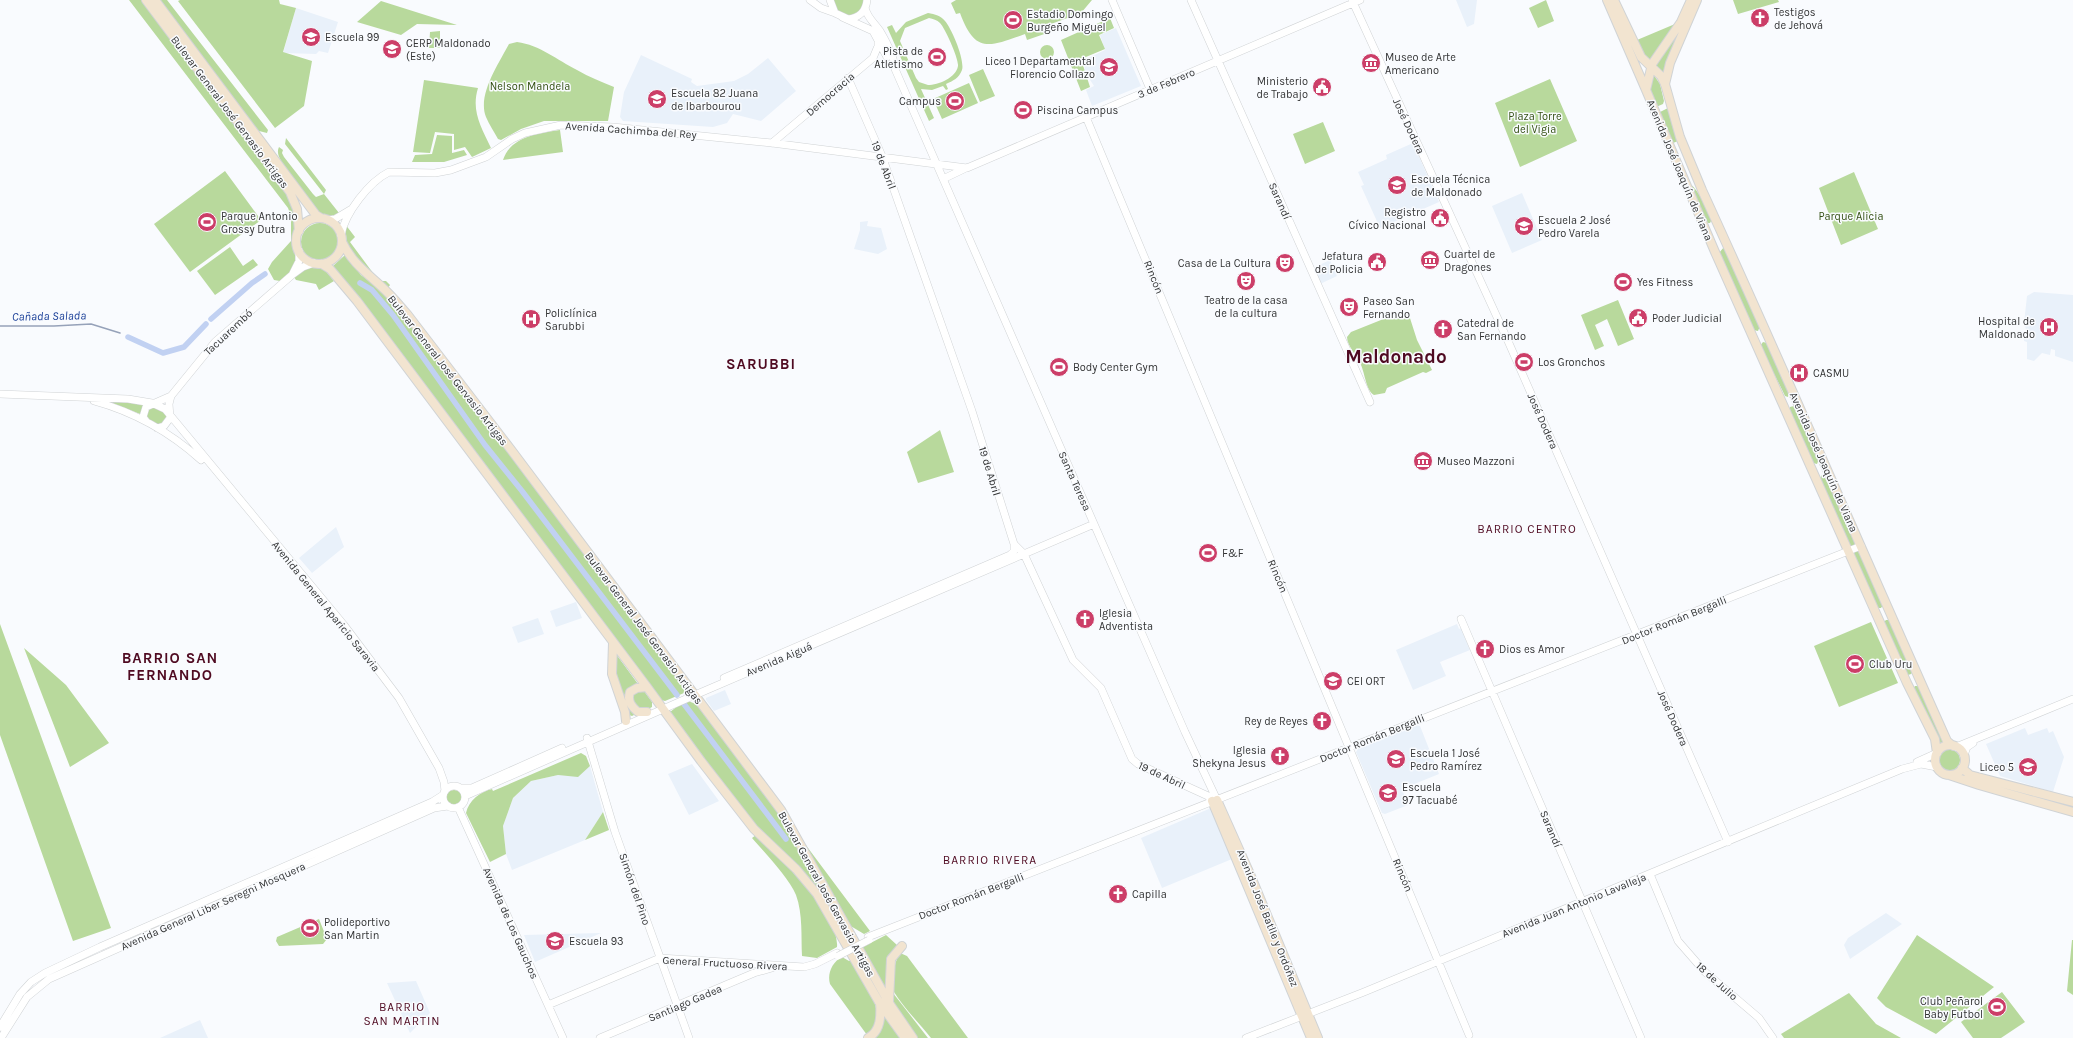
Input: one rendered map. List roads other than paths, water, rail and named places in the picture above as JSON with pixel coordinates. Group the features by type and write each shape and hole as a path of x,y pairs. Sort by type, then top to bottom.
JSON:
{"main road":[{"name":"Bulevar General José Gervasio Artigas","path":"146,0 290,192 297,209 299,231"},
{"name":"Bulevar General José Gervasio Artigas","path":"155,0 313,210 324,219"},
{"name":"Avenida José Joaquín de Viana","path":"1607,0 1686,184 1907,683 1935,739 1937,753"},
{"name":"Avenida José Joaquín de Viana","path":"1614,0 1637,50 1660,76 1665,84 1669,103 1683,145 1702,190 1947,741 1954,746"},
{"path":"1651,67 1681,22 1691,0"},
{"path":"1665,84 1670,63 1697,0"},
{"name":"Avenida José Joaquín de Viana","path":"1646,90 1651,67"},
{"path":"1683,145 1675,144 1673,154 1686,161 1690,160"},
{"path":"1686,184 1694,185 1702,190"},
{"path":"324,219 339,229 342,238 338,254 334,259 318,264 308,261 299,251 297,238 299,231 308,221 324,219"},
{"name":"Bulevar General José Gervasio Artigas","path":"342,238 349,256 360,269 391,296 407,314 512,451 781,810 889,1003 913,1038"},
{"name":"Bulevar General José Gervasio Artigas","path":"318,264 330,269 357,301 754,829 796,869 817,894 879,1002 905,1038"},
{"path":"613,643 612,674 625,712 626,721"},
{"path":"647,687 634,689 629,696 631,705 638,712 647,712"},
{"path":"1949,775 1959,772 1962,768 1964,755 1954,746 1942,748 1937,753 1935,759 1937,767 1945,774 2073,812"},
{"path":"1962,768 1970,775 2073,802"},
{"name":"Avenida José Batlle y Ordóñez","path":"1215,800 1305,1014 1318,1038"},
{"path":"889,1003 889,976 891,959 902,946"},
{"path":"868,1038 873,1034 878,1025 879,1002"},
{"name":"Avenida José Batlle y Ordóñez","path":"1305,1014 1311,1038"}],"street":[{"path":"810,0 821,8 870,29 878,38 891,65 895,69"},
{"path":"830,0 838,15"},
{"path":"1112,0 1150,89"},
{"name":"Sarandí","path":"1191,0 1370,402"},
{"name":"3 de Febrero","path":"936,163 969,166 1218,61 1355,1"},
{"name":"José Dodera","path":"1355,1 1512,348 1636,636 1728,842"},
{"path":"838,15 855,17 866,2"},
{"path":"866,2 868,18 882,34 895,69"},
{"name":"Democracia","path":"772,143 873,58 878,46 878,38"},
{"name":"Santa Teresa","path":"895,69 1215,800"},
{"name":"19 de Abril","path":"848,78 882,156 972,411 1014,544 1024,554 1073,660 1101,688 1132,759 1138,764 1215,800"},
{"name":"Rincón","path":"1086,117 1470,1035"},
{"name":"Avenida Cachimba del Rey","path":"342,238 343,226 352,209 372,185 389,172 435,173 451,170 486,157 512,139 525,133 547,126 570,125 613,127 792,145 936,163"},
{"path":"788,130 788,136 792,145"},
{"path":"917,160 926,156 928,146"},
{"path":"943,179 969,166"},
{"name":"Avenida Cachimba del Rey","path":"324,219 340,217 352,209"},
{"name":"Tacuarembó","path":"292,275 298,261 299,251"},
{"name":"Tacuarembó","path":"171,396 215,342 292,275 303,267 318,264"},
{"name":"Avenida General Aparicio Saravia","path":"0,394 128,399 160,405 171,416 231,491 344,625 399,698 439,768 444,782 444,793"},
{"path":"146,421 143,417 143,412 152,403 171,396"},
{"path":"157,428 164,426 171,416 169,404 171,396"},
{"name":"Avenida General Aparicio Saravia","path":"81,398 107,405 146,421 184,445 231,491"},
{"name":"Avenida Aiguá","path":"694,694 1094,524"},
{"name":"Avenida Aiguá","path":"459,787 472,788 694,694 1010,555 1014,551 1014,544"},
{"name":"Doctor Román Bergalli","path":"837,954 884,931 1350,746 1636,636 1861,546"},
{"name":"Sarandí","path":"1461,619 1641,1038"},
{"path":"1954,746 2073,699"},
{"name":"Avenida Aiguá","path":"465,796 626,721 647,712 662,708"},
{"path":"1964,755 1967,747 1986,734"},
{"name":"Simón del Pino","path":"587,740 615,832 689,1038"},
{"name":"Avenida Juan Antonio Lavalleja","path":"1246,1038 1439,961 1728,842 1902,770 1937,753"},
{"name":"Avenida Juan Antonio Lavalleja","path":"1902,770 1921,764 1937,767"},
{"name":"Avenida General Aparicio Saravia","path":"439,768 459,787"},
{"path":"1202,793 1209,786"},
{"path":"449,787 459,787 465,796 464,803 458,807 448,806 444,802 444,793 449,787"},
{"name":"Avenida General Liber Seregni Mosquera","path":"0,1027 20,994 31,982 45,973 100,947 432,802 444,793"},
{"name":"Avenida General Liber Seregni Mosquera","path":"1,1038 27,997 49,979 428,811 440,806 448,806"},
{"name":"Avenida de Los Gauchos","path":"458,807 563,1038"},
{"name":"18 de Julio","path":"1650,874 1678,941 1705,972 1759,1018 1773,1038"},
{"name":"General Fructuoso Rivera","path":"548,1005 660,958 804,967 815,964 837,954"},
{"name":"General Fructuoso Rivera","path":"770,968 810,970 837,954"},
{"name":"Santiago Gadea","path":"600,1038 754,973 770,968"}],"waterway":[{"path":"211,319 252,283 265,274"},
{"path":"360,283 372,290 393,315 485,445 522,491 677,695"},
{"name":"Cañada Salada","path":"0,326 91,324 120,333"},
{"path":"128,337 163,353 184,347 206,324"},
{"path":"684,704 786,839"}],"place":[{"name":"Testigos de Jehová","path":"1760,18"},
{"name":"Estadio Domingo Burgeño Miguel","path":"1013,20"},
{"name":"Escuela 99","path":"311,37"},
{"name":"CERP Maldonado (Este)","path":"392,49"},
{"name":"Pista de Atletismo","path":"937,57"},
{"name":"Museo de Arte Americano","path":"1371,63"},
{"name":"Liceo 1 Departamental Florencio Collazo","path":"1109,67"},
{"name":"Ministerio de Trabajo","path":"1322,87"},
{"name":"Escuela 82 Juana de Ibarbourou","path":"657,99"},
{"name":"Campus","path":"955,101"},
{"name":"Piscina Campus","path":"1023,110"},
{"name":"Escuela Técnica de Maldonado","path":"1397,185"},
{"name":"Registro Cívico Nacional","path":"1440,218"},
{"name":"Parque Antonio Grossy Dutra","path":"207,222"},
{"name":"Escuela 2 José Pedro Varela","path":"1524,226"},
{"name":"Cuartel de Dragones","path":"1430,260"},
{"name":"Jefatura de Policia","path":"1377,262"},
{"name":"Casa de La Cultura","path":"1285,263"},
{"name":"Teatro de la casa de la cultura","path":"1246,281"},
{"name":"Yes Fitness","path":"1623,282"},
{"name":"Paseo San Fernando","path":"1349,307"},
{"name":"Poder Judicial","path":"1638,318"},
{"name":"Policlínica Sarubbi","path":"531,319"},
{"name":"Hospital de Maldonado","path":"2049,327"},
{"name":"Catedral de San Fernando","path":"1443,329"},
{"name":"Los Gronchos","path":"1524,362"},
{"name":"Body Center Gym","path":"1059,367"},
{"name":"CASMU","path":"1799,373"},
{"name":"Museo Mazzoni","path":"1423,461"},
{"name":"F&F","path":"1208,553"},
{"name":"Iglesia Adventista","path":"1085,619"},
{"name":"Dios es Amor","path":"1485,649"},
{"name":"Club Uru","path":"1855,664"},
{"name":"CEI ORT","path":"1333,681"},
{"name":"Rey de Reyes","path":"1322,721"},
{"name":"Iglesia Shekyna Jesus","path":"1280,756"},
{"name":"Escuela 1 José Pedro Ramírez","path":"1396,759"},
{"name":"Liceo 5","path":"2028,767"},
{"name":"Escuela 97 Tacuabé","path":"1388,793"},
{"name":"Capilla","path":"1118,894"},
{"name":"Polideportivo San Martin","path":"310,928"},
{"name":"Escuela 93","path":"555,941"},
{"name":"Club Peñarol Baby Futbol","path":"1997,1007"}],"district":[{"name":"Maldonado","path":"1396,356"},
{"name":"SARUBBI","path":"761,364"},
{"name":"BARRIO CENTRO","path":"1527,529"},
{"name":"BARRIO SAN FERNANDO","path":"170,666"},
{"name":"BARRIO RIVERA","path":"990,860"},
{"name":"BARRIO SAN MARTIN","path":"402,1014"}],"park label":[{"name":"Nelson Mandela","path":"530,86"},
{"name":"Plaza Torre del Vigia","path":"1535,122"},
{"name":"Parque Alicia","path":"1851,216"}]}
